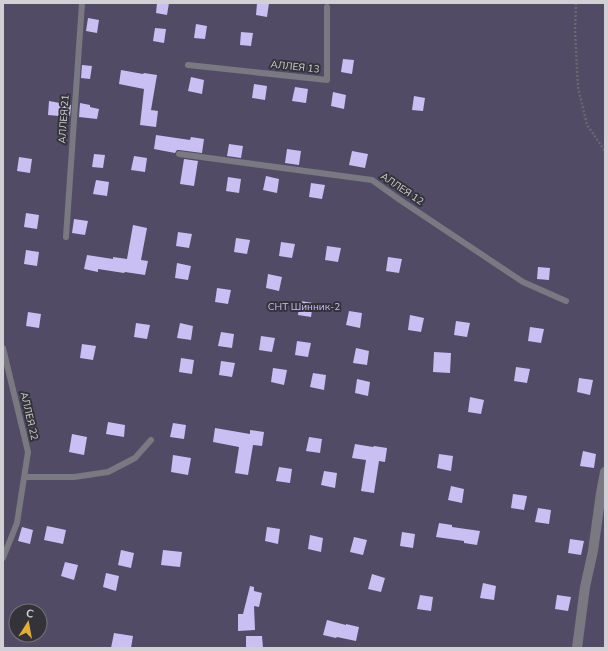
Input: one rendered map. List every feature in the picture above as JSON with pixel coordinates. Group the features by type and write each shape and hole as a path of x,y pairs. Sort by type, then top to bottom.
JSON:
{"street":[{"path":"577,648 585,587 593,550 605,472"}],"lane":[{"name":"АЛЛЕЯ 21","path":"66,237 82,3"},
{"name":"АЛЛЕЯ 13","path":"188,65 327,80 327,7"},
{"name":"АЛЛЕЯ 12","path":"179,154 372,180 523,282 566,301"},
{"name":"АЛЛЕЯ 22","path":"3,348 28,452 17,523 3,558"},
{"path":"24,477 74,477 108,472 134,458 151,440"}],"path":[{"path":"576,3 575,31 578,87 587,125 605,152"}],"green space":[{"name":"СНТ Шинник-2","path":"3,3 605,3 605,648 3,648"}],"building":[{"path":"157,3 169,3 167,15 156,13"},
{"path":"257,3 269,3 267,17 256,15"},
{"path":"88,18 99,20 97,33 86,31"},
{"path":"196,24 207,26 205,39 194,38"},
{"path":"155,28 166,29 164,43 153,41"},
{"path":"241,32 253,33 251,46 240,45"},
{"path":"343,59 354,60 352,74 341,72"},
{"path":"82,65 92,66 90,79 81,78"},
{"path":"121,70 157,75 151,110 158,111 156,127 140,125 144,89 119,84"},
{"path":"191,77 204,80 202,94 188,91"},
{"path":"254,84 267,86 265,100 252,98"},
{"path":"295,87 308,89 306,103 292,101"},
{"path":"333,92 346,95 344,109 331,106"},
{"path":"414,96 425,98 423,111 412,110"},
{"path":"49,101 71,105 70,116 59,114 59,116 48,115"},
{"path":"80,103 99,109 97,119 79,117"},
{"path":"156,135 190,140 191,137 204,139 202,153 177,150 175,153 154,149"},
{"path":"229,144 243,146 241,158 227,156"},
{"path":"287,149 301,151 299,165 285,163"},
{"path":"352,151 368,154 365,168 349,165"},
{"path":"94,154 105,155 103,168 92,167"},
{"path":"134,156 147,158 145,172 131,170"},
{"path":"19,157 32,159 30,173 17,171"},
{"path":"184,159 198,161 194,186 180,184"},
{"path":"266,176 279,179 277,193 263,190"},
{"path":"228,177 241,179 239,193 226,191"},
{"path":"96,180 109,182 107,196 93,194"},
{"path":"311,183 325,185 322,199 309,197"},
{"path":"26,213 39,215 37,229 24,227"},
{"path":"74,219 88,221 85,235 72,233"},
{"path":"133,225 147,228 141,260 148,261 145,275 98,269 98,272 84,269 87,255 113,259 113,257 127,259"},
{"path":"178,232 192,234 189,248 176,246"},
{"path":"236,238 250,240 247,254 234,252"},
{"path":"281,242 295,244 292,258 279,256"},
{"path":"327,246 341,248 338,262 325,260"},
{"path":"26,250 39,252 37,266 24,264"},
{"path":"388,257 402,259 399,273 386,271"},
{"path":"177,263 191,266 188,280 175,278"},
{"path":"538,267 550,268 549,280 537,279"},
{"path":"268,274 282,277 279,291 266,288"},
{"path":"217,288 231,290 228,304 215,302"},
{"path":"300,301 313,303 311,317 298,315"},
{"path":"349,311 362,313 360,328 346,325"},
{"path":"28,312 41,314 39,328 26,326"},
{"path":"410,315 424,318 421,332 408,330"},
{"path":"456,321 470,323 467,337 454,335"},
{"path":"136,323 150,325 147,339 134,337"},
{"path":"180,323 193,326 191,340 177,338"},
{"path":"530,327 544,329 541,343 528,341"},
{"path":"221,332 234,334 232,348 218,346"},
{"path":"261,336 275,338 272,352 259,350"},
{"path":"297,341 311,343 308,357 295,355"},
{"path":"82,344 96,346 93,360 80,358"},
{"path":"356,348 369,351 367,365 353,363"},
{"path":"434,352 451,353 450,373 433,372"},
{"path":"181,358 194,360 192,374 179,372"},
{"path":"221,361 235,363 232,377 219,375"},
{"path":"516,367 530,369 527,383 514,381"},
{"path":"273,368 287,370 284,385 271,382"},
{"path":"313,373 326,375 324,390 310,387"},
{"path":"579,378 593,380 590,395 577,392"},
{"path":"357,379 370,382 368,396 355,393"},
{"path":"470,397 484,400 481,414 468,412"},
{"path":"108,422 125,425 124,437 106,434"},
{"path":"173,423 186,425 184,439 170,437"},
{"path":"215,428 250,434 250,430 264,432 262,446 253,445 248,475 235,473 239,447 213,442"},
{"path":"72,434 87,437 84,455 69,452"},
{"path":"309,437 322,439 320,453 306,451"},
{"path":"355,444 387,448 385,462 379,461 374,493 361,491 366,460 352,458"},
{"path":"583,451 596,454 594,468 580,466"},
{"path":"439,454 453,456 451,471 437,468"},
{"path":"173,455 191,458 188,475 171,472"},
{"path":"279,467 292,469 290,483 276,481"},
{"path":"324,471 337,473 335,488 321,485"},
{"path":"451,486 464,489 462,503 448,500"},
{"path":"513,494 527,496 524,510 511,508"},
{"path":"538,508 551,510 549,524 535,522"},
{"path":"439,523 452,525 452,527 480,531 477,545 464,543 464,541 436,537"},
{"path":"47,526 66,530 63,544 44,540"},
{"path":"22,527 33,530 30,544 18,541"},
{"path":"267,527 280,529 278,544 265,541"},
{"path":"402,532 415,534 413,548 400,546"},
{"path":"310,535 323,538 321,552 308,549"},
{"path":"354,537 367,540 363,555 350,552"},
{"path":"570,539 584,541 581,555 568,553"},
{"path":"121,550 134,553 131,568 118,565"},
{"path":"163,550 182,552 180,567 161,565"},
{"path":"65,562 78,565 74,580 61,576"},
{"path":"106,573 119,576 116,591 103,587"},
{"path":"372,574 385,578 381,592 368,589"},
{"path":"483,583 496,586 494,600 480,598"},
{"path":"250,586 254,587 254,591 262,593 259,607 254,606 255,630 238,631 238,614 243,614"},
{"path":"420,595 433,597 431,611 417,609"},
{"path":"557,595 571,597 568,611 555,609"},
{"path":"327,620 359,627 356,641 323,635"},
{"path":"114,633 133,636 131,648 111,648"},
{"path":"246,636 262,636 263,648 246,648"}]}
